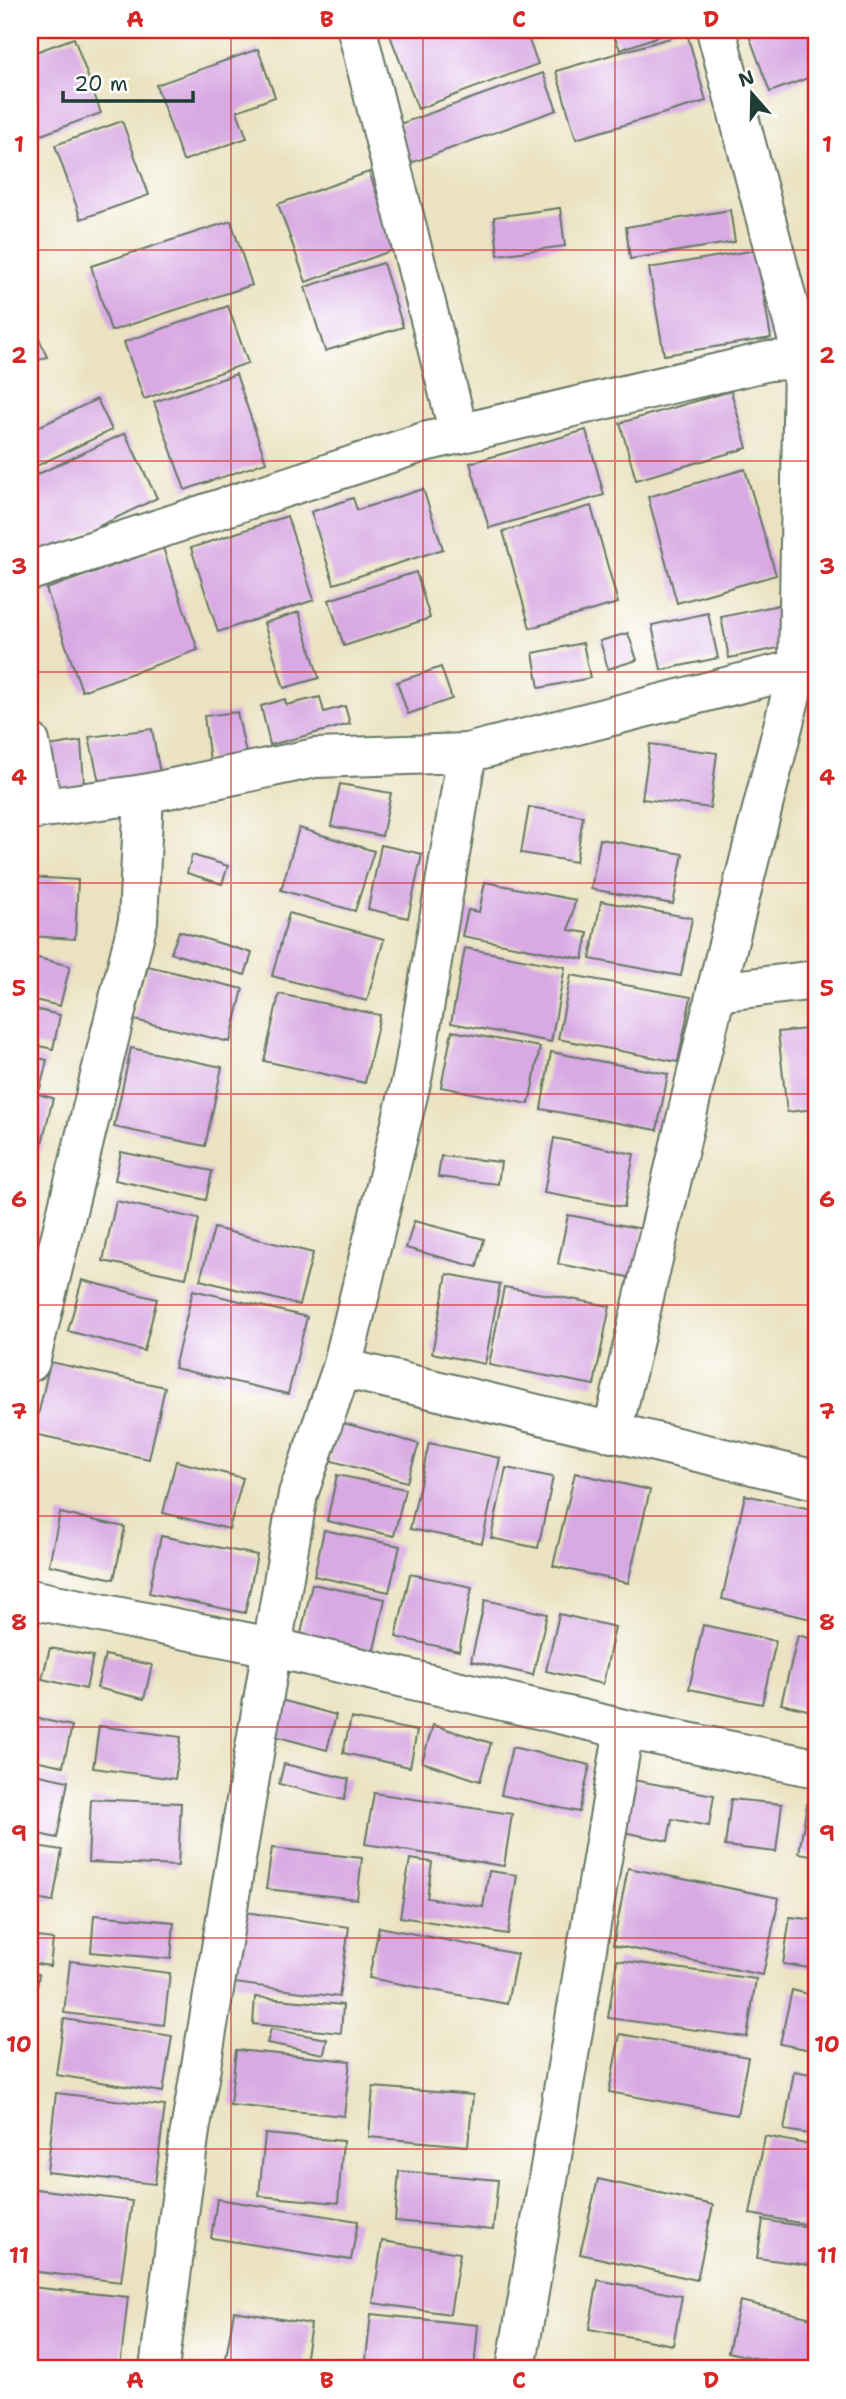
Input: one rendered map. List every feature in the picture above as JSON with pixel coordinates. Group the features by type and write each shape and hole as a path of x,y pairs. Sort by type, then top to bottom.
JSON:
{"street":[{"path":"357,30 459,434"},
{"path":"612,1433 716,992 807,665 810,359 716,30"},
{"path":"30,571 424,442 769,361 810,359"},
{"path":"30,742 37,809 144,794 315,758 467,753 807,665"},
{"path":"159,2369 189,2137 298,1494 342,1368 413,1074 467,753"},
{"path":"30,1362 138,921 144,794"},
{"path":"716,992 816,980"},
{"path":"342,1368 816,1480"},
{"path":"30,1599 271,1647 624,1729 816,1768"},
{"path":"516,2369 624,1729"}],"building":[{"path":"388,30 525,30 538,64 418,109"},
{"path":"612,30 676,30 620,50"},
{"path":"747,30 816,30 816,75 770,92"},
{"path":"687,33 706,101 576,139 556,71"},
{"path":"74,38 101,113 30,139 30,54"},
{"path":"258,49 275,97 237,111 247,138 183,161 156,85"},
{"path":"543,73 557,110 408,164 394,126"},
{"path":"122,121 149,195 81,219 55,145"},
{"path":"816,159 816,203 815,203 809,160"},
{"path":"369,172 396,249 306,282 278,204"},
{"path":"560,208 565,246 498,255 494,217"},
{"path":"730,210 735,242 630,259 626,227"},
{"path":"231,221 252,285 111,331 91,266"},
{"path":"756,250 771,338 664,355 649,268"},
{"path":"383,263 403,327 325,351 305,287"},
{"path":"228,306 248,363 144,399 124,342"},
{"path":"30,317 47,357 30,364"},
{"path":"236,374 266,462 185,490 154,402"},
{"path":"731,391 747,448 636,480 620,423"},
{"path":"97,399 112,430 30,469 30,431"},
{"path":"586,430 604,495 489,528 470,463"},
{"path":"125,433 157,498 30,560 30,478"},
{"path":"745,469 776,575 677,603 648,497"},
{"path":"423,489 443,549 334,584 311,512 353,498 357,510"},
{"path":"591,506 618,603 530,628 503,531"},
{"path":"287,516 314,600 218,632 191,548"},
{"path":"163,548 198,650 82,691 46,589"},
{"path":"416,572 430,618 344,646 329,600"},
{"path":"779,605 788,646 729,658 721,617"},
{"path":"299,612 319,678 284,688 264,623"},
{"path":"708,613 718,658 661,670 652,625"},
{"path":"628,633 637,660 608,669 600,641"},
{"path":"583,643 590,678 539,688 533,653"},
{"path":"441,667 452,699 408,714 397,682"},
{"path":"320,697 324,712 345,706 350,724 270,745 261,706 285,699 286,705"},
{"path":"237,712 246,753 210,761 204,716"},
{"path":"152,729 160,774 100,786 89,737"},
{"path":"81,741 84,784 50,790 41,747"},
{"path":"650,744 717,753 710,808 642,799"},
{"path":"340,784 391,793 382,836 331,826"},
{"path":"529,807 583,816 576,862 521,853"},
{"path":"299,828 374,851 355,911 281,890"},
{"path":"600,839 683,854 673,904 591,889"},
{"path":"381,845 422,854 408,918 368,909"},
{"path":"192,855 228,866 222,884 187,873"},
{"path":"816,871 816,899 814,899 812,872"},
{"path":"30,877 78,880 75,939 30,936"},
{"path":"485,882 575,900 569,930 588,933 583,959 462,936 468,910 479,912"},
{"path":"601,901 692,918 681,976 590,959"},
{"path":"289,913 384,939 367,1001 272,976"},
{"path":"179,931 252,953 245,975 171,953"},
{"path":"465,948 565,967 551,1042 451,1023"},
{"path":"30,956 70,966 60,1006 30,999"},
{"path":"148,966 243,989 230,1042 134,1020"},
{"path":"571,975 691,997 678,1062 558,1039"},
{"path":"279,994 380,1015 365,1083 264,1061"},
{"path":"30,1008 60,1015 53,1049 30,1044"},
{"path":"816,1028 816,1109 787,1112 778,1032"},
{"path":"452,1031 540,1047 529,1104 441,1087"},
{"path":"131,1048 222,1067 205,1146 114,1127"},
{"path":"551,1052 668,1074 657,1130 541,1109"},
{"path":"30,1056 47,1060 40,1089 30,1087"},
{"path":"30,1092 53,1098 36,1168 30,1167"},
{"path":"554,1138 634,1154 624,1207 544,1193"},
{"path":"121,1152 212,1171 206,1200 115,1180"},
{"path":"441,1156 501,1162 498,1184 438,1177"},
{"path":"116,1201 199,1219 186,1278 103,1261"},
{"path":"568,1215 643,1229 634,1278 558,1264"},
{"path":"414,1221 484,1239 477,1267 406,1248"},
{"path":"214,1228 313,1253 299,1305 200,1280"},
{"path":"447,1274 500,1284 485,1364 432,1353"},
{"path":"82,1280 157,1299 144,1351 68,1331"},
{"path":"504,1287 610,1306 594,1385 489,1365"},
{"path":"193,1290 307,1317 288,1394 174,1368"},
{"path":"50,1362 165,1387 149,1459 34,1434"},
{"path":"340,1422 419,1444 407,1482 329,1460"},
{"path":"429,1443 500,1458 482,1543 410,1529"},
{"path":"176,1461 243,1478 229,1529 163,1513"},
{"path":"506,1468 553,1477 538,1548 491,1538"},
{"path":"575,1473 650,1490 628,1583 553,1566"},
{"path":"337,1475 405,1489 394,1536 327,1521"},
{"path":"745,1495 816,1510 816,1620 722,1599"},
{"path":"60,1513 125,1527 114,1579 49,1565"},
{"path":"324,1530 400,1546 389,1592 314,1576"},
{"path":"161,1536 257,1555 245,1613 149,1593"},
{"path":"410,1574 472,1587 459,1651 396,1637"},
{"path":"312,1584 385,1599 374,1650 301,1634"},
{"path":"485,1600 547,1614 533,1675 471,1661"},
{"path":"559,1614 615,1627 603,1684 546,1671"},
{"path":"703,1625 776,1641 762,1704 689,1689"},
{"path":"798,1635 816,1640 816,1712 781,1704"},
{"path":"50,1648 93,1656 86,1689 42,1679"},
{"path":"105,1655 152,1665 144,1699 97,1688"},
{"path":"281,1700 336,1715 327,1750 271,1735"},
{"path":"30,1717 72,1726 63,1766 30,1759"},
{"path":"351,1718 417,1731 410,1767 343,1753"},
{"path":"433,1725 491,1743 480,1781 422,1762"},
{"path":"99,1726 181,1737 175,1779 93,1768"},
{"path":"512,1747 590,1765 579,1812 501,1795"},
{"path":"284,1764 349,1779 344,1800 279,1784"},
{"path":"30,1773 68,1781 57,1838 30,1832"},
{"path":"633,1780 714,1795 709,1826 672,1819 668,1841 623,1832"},
{"path":"374,1793 512,1814 504,1866 365,1844"},
{"path":"91,1799 181,1803 178,1866 88,1862"},
{"path":"731,1799 782,1804 776,1852 725,1846"},
{"path":"807,1804 816,1805 816,1856 799,1853"},
{"path":"30,1845 62,1850 53,1902 30,1898"},
{"path":"272,1848 362,1858 357,1899 266,1889"},
{"path":"410,1859 432,1862 427,1898 483,1907 489,1871 517,1875 508,1934 400,1917"},
{"path":"628,1868 779,1898 763,1975 613,1945"},
{"path":"245,1912 349,1927 339,1997 235,1983"},
{"path":"94,1915 174,1922 171,1959 91,1952"},
{"path":"790,1917 816,1920 816,1969 783,1964"},
{"path":"379,1927 517,1954 507,2004 369,1978"},
{"path":"30,1936 53,1939 50,1966 30,1963"},
{"path":"617,1960 756,1979 747,2037 608,2018"},
{"path":"70,1961 170,1973 164,2025 64,2013"},
{"path":"30,1972 39,1974 31,2029 30,2029"},
{"path":"792,1990 816,1996 816,2051 780,2044"},
{"path":"255,1997 343,2005 341,2033 253,2024"},
{"path":"64,2019 172,2036 163,2092 56,2075"},
{"path":"271,2029 327,2039 324,2054 267,2043"},
{"path":"620,2034 748,2057 737,2115 609,2092"},
{"path":"236,2050 350,2061 344,2116 230,2105"},
{"path":"794,2071 816,2075 816,2135 784,2130"},
{"path":"373,2087 473,2095 468,2146 369,2137"},
{"path":"56,2093 165,2106 155,2184 47,2172"},
{"path":"265,2134 343,2141 338,2203 259,2196"},
{"path":"765,2136 816,2146 816,2226 750,2214"},
{"path":"399,2171 498,2180 493,2230 395,2221"},
{"path":"598,2179 713,2205 697,2280 580,2254"},
{"path":"36,2189 132,2201 121,2282 30,2271 30,2235"},
{"path":"217,2199 358,2221 351,2260 211,2238"},
{"path":"763,2220 816,2228 816,2266 757,2258"},
{"path":"382,2241 460,2253 450,2314 373,2303"},
{"path":"598,2280 682,2296 673,2345 589,2329"},
{"path":"30,2287 128,2297 120,2369 70,2369 30,2365"},
{"path":"740,2301 816,2319 816,2369 804,2369 728,2352"},
{"path":"234,2311 311,2324 304,2369 224,2369"},
{"path":"371,2314 478,2325 474,2369 365,2369"}]}
